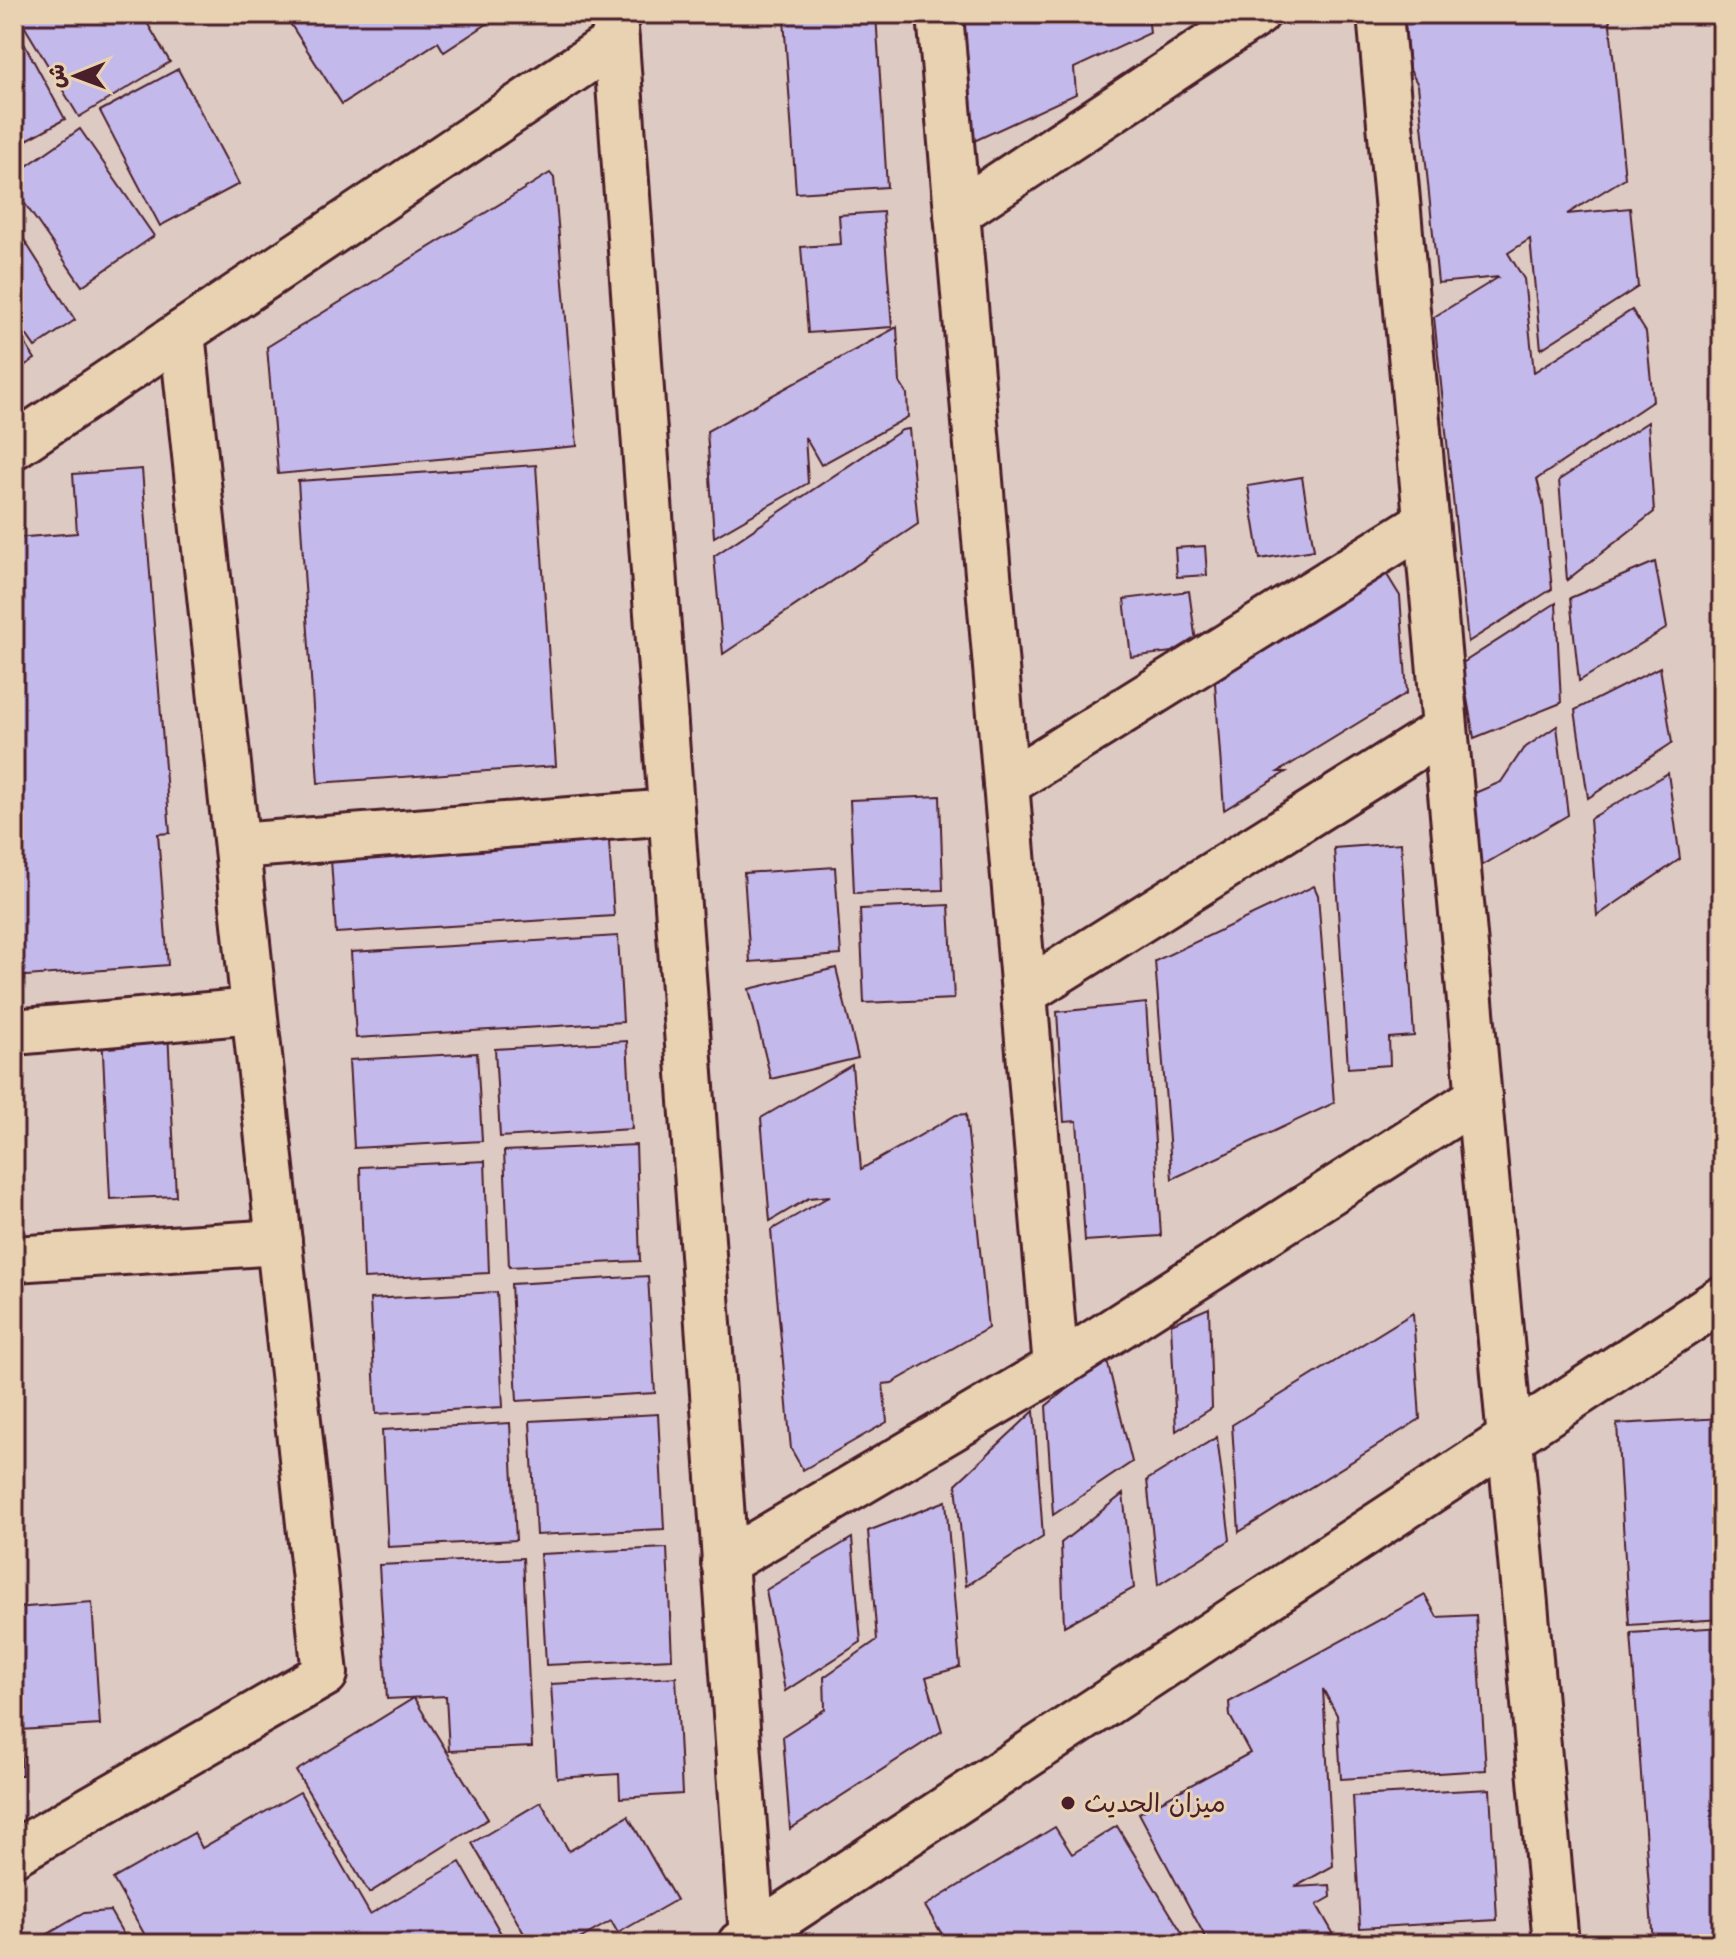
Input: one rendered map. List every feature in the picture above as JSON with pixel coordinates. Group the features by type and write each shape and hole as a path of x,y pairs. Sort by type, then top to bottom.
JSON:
{"street":[{"path":"940,14 1056,1367"},
{"path":"957,213 1257,14"},
{"path":"1380,14 1556,1944"},
{"path":"14,446 182,333 615,27"},
{"path":"615,27 724,1563 746,1940 1722,1299"},
{"path":"14,1853 325,1674 182,333"},
{"path":"1006,784 1426,522"},
{"path":"1024,993 1445,729"},
{"path":"237,846 671,812"},
{"path":"14,1032 254,1011"},
{"path":"724,1563 1056,1367 1479,1097"},
{"path":"14,1259 279,1242"}],"shaded area":[{"path":"14,14 1722,14 1722,1944 14,1944"}],"building":[{"path":"17,14 142,14 170,62 79,117"},
{"path":"284,14 502,14 444,52 438,42 342,104"},
{"path":"876,14 887,187 796,193 784,19"},
{"path":"961,14 1148,14 1150,33 1074,68 1076,94 972,142"},
{"path":"1404,14 1609,14 1625,178 1567,214 1630,208 1638,287 1541,349 1530,239 1508,253 1524,279 1534,372 1632,310 1646,332 1653,401 1537,479 1543,503 1552,589 1468,642 1434,317 1499,277 1438,283 1418,85 1409,68"},
{"path":"14,25 65,119 14,147"},
{"path":"178,69 239,184 160,226 100,111"},
{"path":"80,129 154,236 82,286 14,188 14,175"},
{"path":"550,173 554,178 577,446 278,474 267,347"},
{"path":"883,212 892,327 808,333 801,247 841,244 839,215"},
{"path":"14,224 75,320 35,347 14,317"},
{"path":"14,326 35,359 14,372"},
{"path":"897,327 900,383 907,394 908,417 821,465 805,437 808,483 714,537 707,431"},
{"path":"1648,422 1654,512 1567,580 1559,480"},
{"path":"909,429 918,524 723,654 714,556 902,430"},
{"path":"536,465 556,766 318,783 298,481"},
{"path":"142,469 170,833 158,834 168,965 14,977 14,538 77,533 73,474"},
{"path":"1302,477 1314,550 1260,559 1248,486"},
{"path":"1205,546 1207,575 1177,577 1175,548"},
{"path":"1655,562 1667,628 1579,681 1570,598"},
{"path":"1384,570 1400,596 1407,693 1278,772 1286,772 1224,810 1214,669"},
{"path":"1189,591 1197,649 1131,657 1124,599"},
{"path":"1556,603 1561,703 1474,738 1461,664"},
{"path":"1660,667 1672,743 1588,798 1575,710"},
{"path":"1557,726 1568,815 1476,869 1470,795 1501,782 1523,749"},
{"path":"1668,773 1680,859 1597,916 1590,819"},
{"path":"940,796 943,890 854,893 850,800"},
{"path":"608,827 614,916 336,933 330,845"},
{"path":"1401,843 1414,1036 1389,1038 1390,1065 1348,1068 1334,848"},
{"path":"835,867 841,955 750,962 744,873"},
{"path":"1314,886 1318,895 1334,1103 1172,1179 1155,961"},
{"path":"949,905 954,999 864,1003 860,909"},
{"path":"618,936 623,1022 356,1038 351,952"},
{"path":"836,968 858,1058 771,1079 749,989"},
{"path":"1146,1003 1161,1236 1085,1241 1077,1121 1064,1122 1057,1012"},
{"path":"168,1030 176,1196 110,1199 102,1033"},
{"path":"627,1041 632,1129 500,1137 495,1049"},
{"path":"477,1053 482,1141 354,1148 349,1060"},
{"path":"852,1065 861,1169 956,1115 966,1114 988,1328 892,1383 883,1384 887,1422 803,1470 791,1449 771,1230 830,1196 809,1198 770,1221 761,1118"},
{"path":"636,1145 640,1261 509,1267 504,1151"},
{"path":"485,1161 489,1273 364,1279 360,1167"},
{"path":"648,1276 655,1393 517,1401 511,1284"},
{"path":"497,1292 503,1407 376,1414 370,1299"},
{"path":"1209,1308 1212,1408 1176,1431 1171,1324"},
{"path":"1413,1313 1420,1419 1239,1532 1232,1425"},
{"path":"1106,1356 1132,1462 1053,1515 1046,1406"},
{"path":"1034,1411 1043,1537 966,1586 956,1484"},
{"path":"658,1414 664,1529 536,1535 530,1421"},
{"path":"1722,1418 1722,1619 1629,1625 1617,1424"},
{"path":"510,1423 516,1540 388,1547 382,1430"},
{"path":"1217,1437 1230,1540 1158,1585 1147,1480"},
{"path":"1123,1494 1134,1588 1064,1626 1061,1543"},
{"path":"946,1501 960,1667 926,1677 942,1731 790,1829 783,1736 825,1709 824,1677 877,1640 868,1531"},
{"path":"852,1538 861,1642 785,1691 766,1590"},
{"path":"667,1548 672,1659 546,1665 540,1554"},
{"path":"523,1558 532,1747 449,1751 446,1696 387,1699 379,1565"},
{"path":"1425,1595 1437,1617 1476,1615 1486,1770 1341,1779 1337,1715 1323,1689 1333,1866 1295,1887 1330,1885 1331,1897 1317,1905 1333,1933 1314,1944 1209,1944 1139,1813 1250,1753 1230,1716 1229,1702"},
{"path":"92,1602 100,1725 20,1730 22,1775 14,1775 14,1608"},
{"path":"1722,1627 1722,1944 1653,1944 1631,1633"},
{"path":"676,1677 682,1794 620,1798 619,1774 557,1778 551,1684"},
{"path":"414,1698 488,1819 369,1893 296,1771"},
{"path":"1490,1789 1497,1920 1360,1928 1353,1796"},
{"path":"300,1792 370,1914 460,1862 507,1944 150,1944 113,1879 194,1833 202,1848"},
{"path":"541,1802 569,1851 628,1816 676,1900 618,1933 611,1921 571,1944 530,1944 472,1843"},
{"path":"1117,1826 1189,1944 941,1944 946,1941 925,1906 1055,1827 1072,1854"},
{"path":"110,1911 129,1944 31,1944 84,1913"}],"place":[{"name":"ميزان الحديث","path":"1068,1803"}]}
